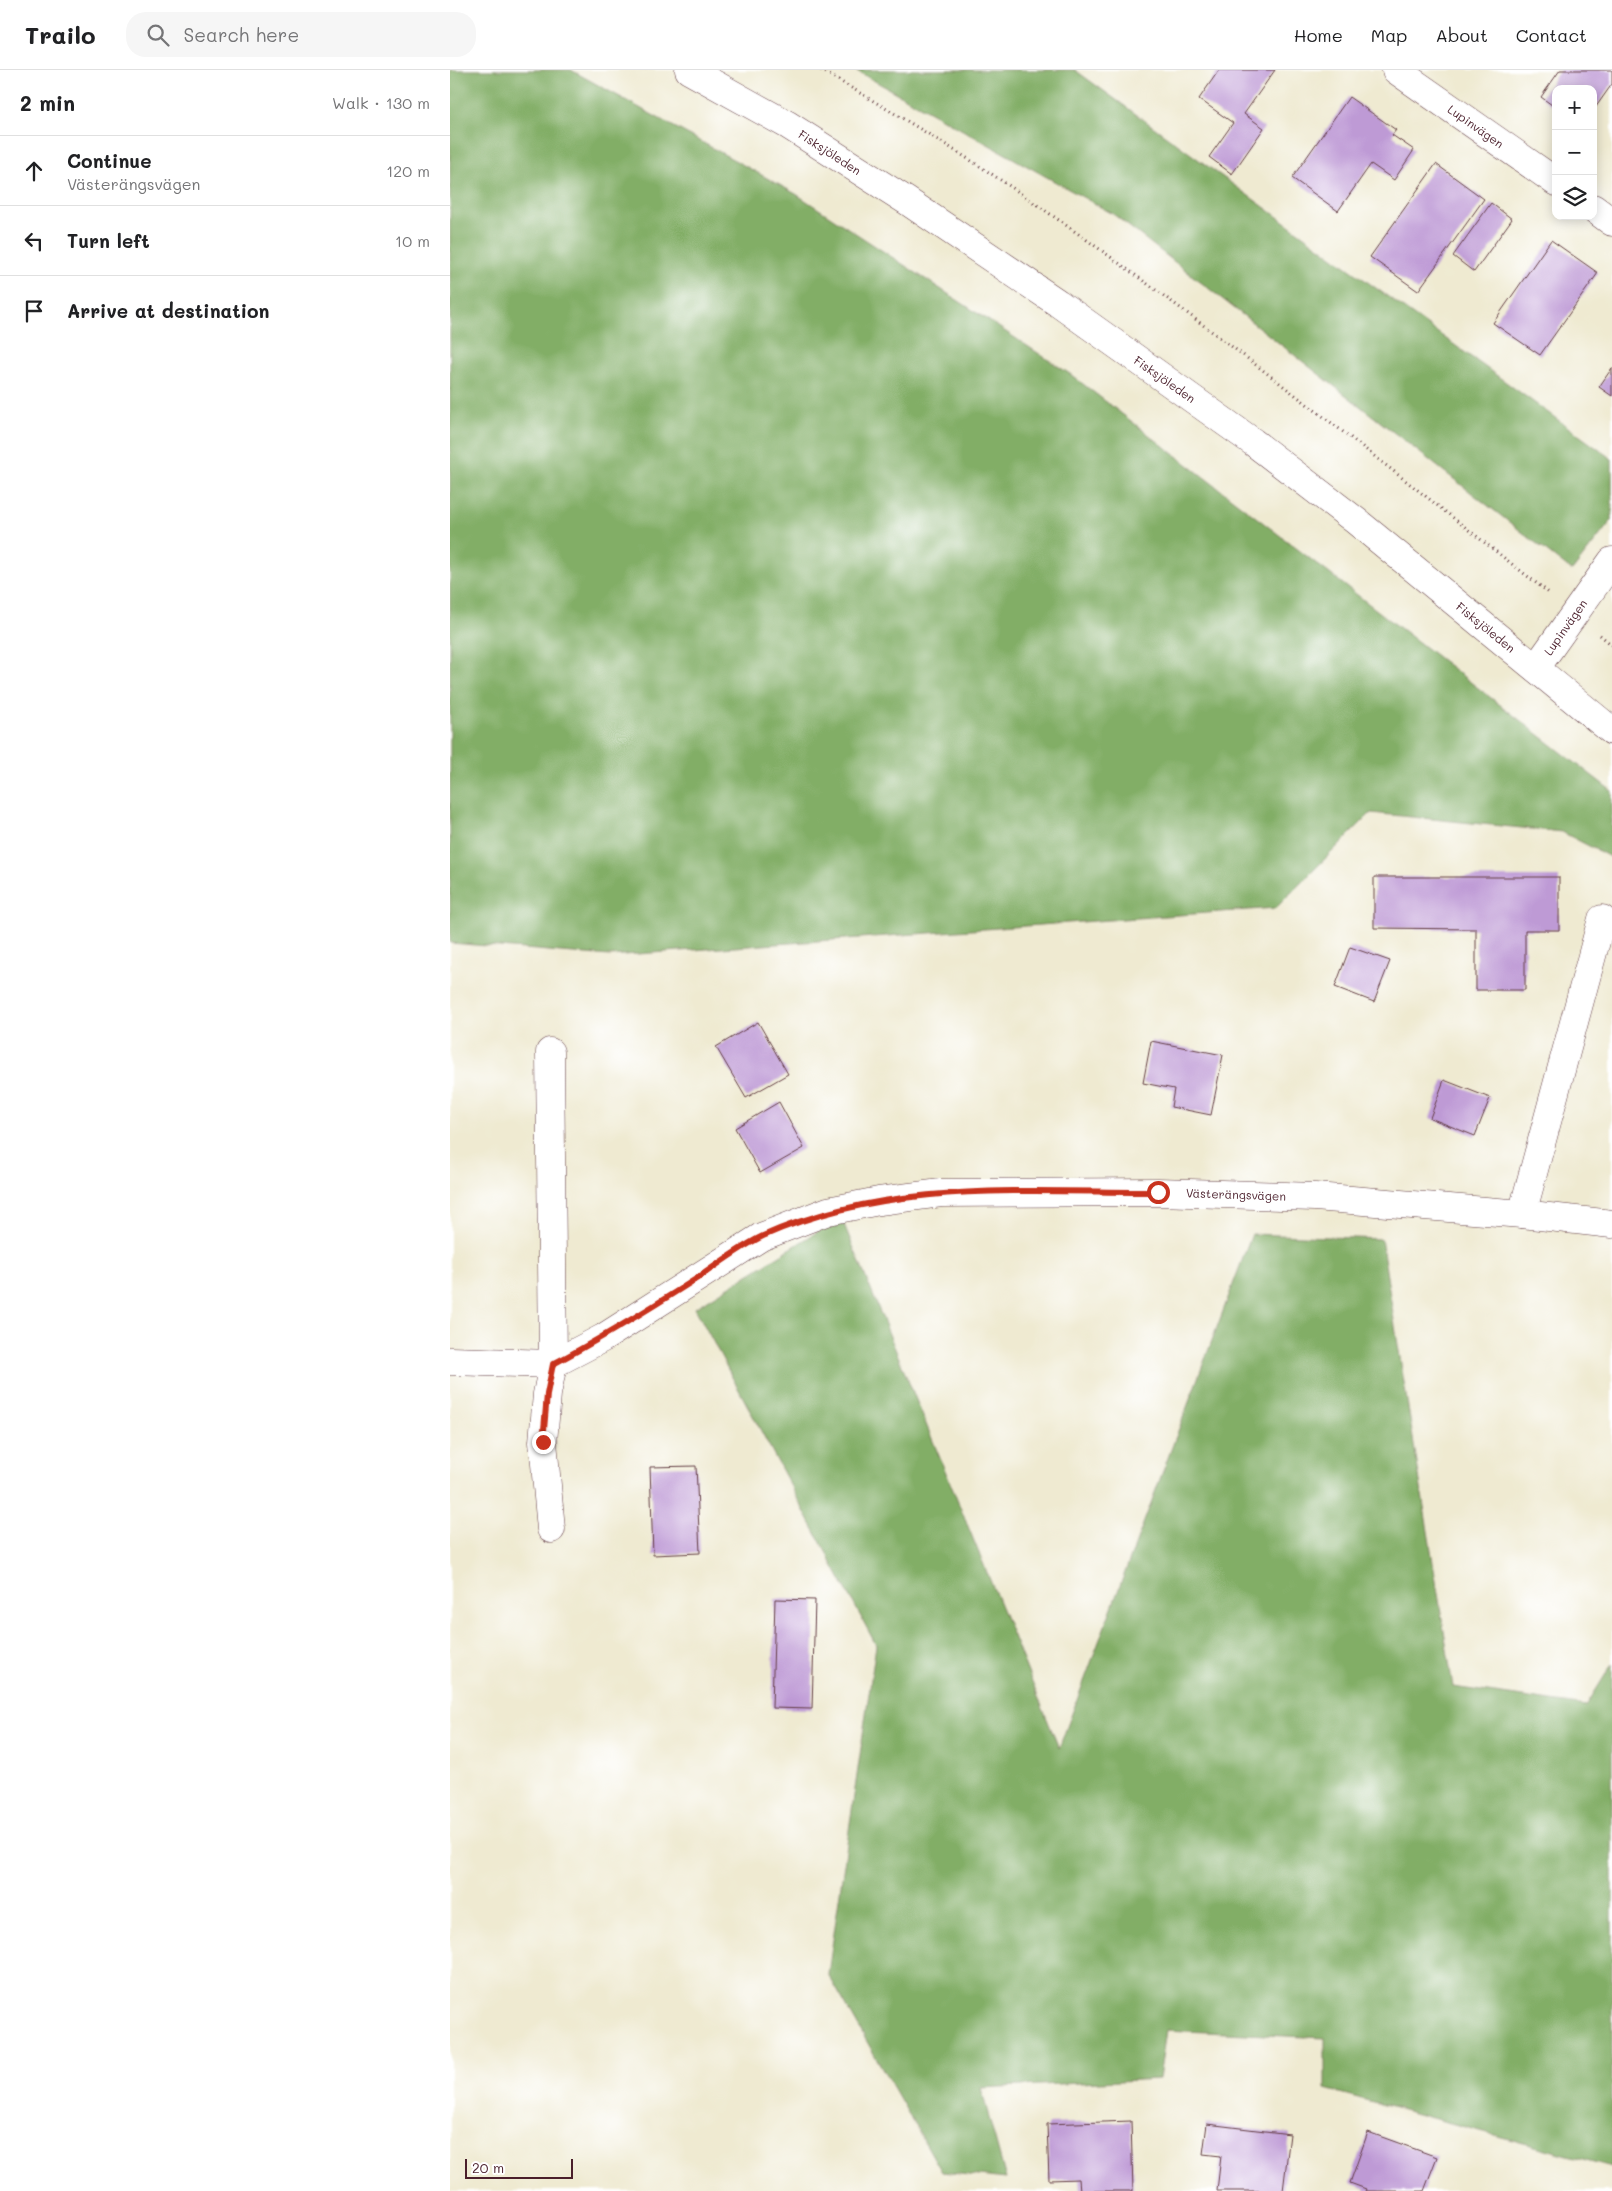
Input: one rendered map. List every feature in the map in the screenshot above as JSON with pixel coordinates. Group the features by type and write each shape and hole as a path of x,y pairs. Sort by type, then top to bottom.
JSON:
{"street":[{"name":"Fisksjöleden","path":"689,70 788,125 907,201 1058,303 1253,442 1356,521 1612,731"},
{"name":"Lupinvägen","path":"1396,70 1552,179"},
{"path":"1597,211 1612,222"},
{"name":"Lupinvägen","path":"1536,668 1612,560"},
{"path":"1522,1214 1602,919"},
{"path":"550,1052 553,1364 547,1394 543,1442 551,1529"},
{"name":"Västerängsvägen","path":"450,1361 553,1364 603,1338 761,1237 828,1212 879,1201 942,1193 1158,1192 1315,1197 1522,1214 1612,1224"}],"path":[{"path":"822,70 1016,190 1083,238 1253,364 1575,613 1612,645"}],"green space":[{"path":"450,70 571,70 796,194 1070,374 1612,791 1612,858 1562,832 1371,813 1276,908 610,956 450,943"},
{"path":"855,70 1075,70 1612,459 1612,520 1572,571 1113,214"},
{"path":"841,1217 1059,1748 1252,1234 1381,1239 1453,1687 1586,1706 1612,1664 1612,2167 1325,2089 1325,2038 1166,2030 1159,2079 981,2088 1006,2179 942,2172 828,1974 876,1645 695,1308"}],"building":[{"path":"1219,70 1275,70 1244,114 1264,128 1232,174 1209,157 1233,123 1199,99"},
{"path":"1560,70 1612,70 1612,84 1597,105 1597,85 1552,85 1552,105 1541,97"},
{"path":"1349,97 1396,130 1392,135 1414,150 1394,180 1371,164 1338,211 1292,178"},
{"path":"1436,164 1484,199 1418,291 1370,257"},
{"path":"1491,203 1512,219 1474,272 1453,256"},
{"path":"1551,240 1598,273 1540,355 1493,323"},
{"path":"1612,368 1612,396 1599,387"},
{"path":"1374,877 1559,877 1559,930 1525,930 1525,990 1476,990 1476,929 1374,928"},
{"path":"1350,947 1390,961 1374,1002 1335,987"},
{"path":"758,1022 788,1074 746,1098 716,1047"},
{"path":"1151,1041 1223,1055 1211,1115 1171,1107 1174,1089 1143,1083"},
{"path":"1444,1080 1490,1098 1475,1136 1430,1118"},
{"path":"779,1102 804,1148 760,1173 735,1128"},
{"path":"696,1466 700,1553 653,1555 650,1467"},
{"path":"775,1599 815,1600 812,1709 772,1708"},
{"path":"1131,2121 1133,2191 1080,2191 1079,2179 1049,2180 1047,2124"},
{"path":"1207,2124 1290,2134 1283,2191 1217,2191 1221,2156 1203,2154"},
{"path":"1368,2132 1437,2157 1424,2191 1365,2191 1366,2189 1350,2183"}],"route":[{"path":"543,1442 547,1394 553,1364 603,1338 761,1237 828,1212 879,1201 942,1193 1158,1192"}]}
